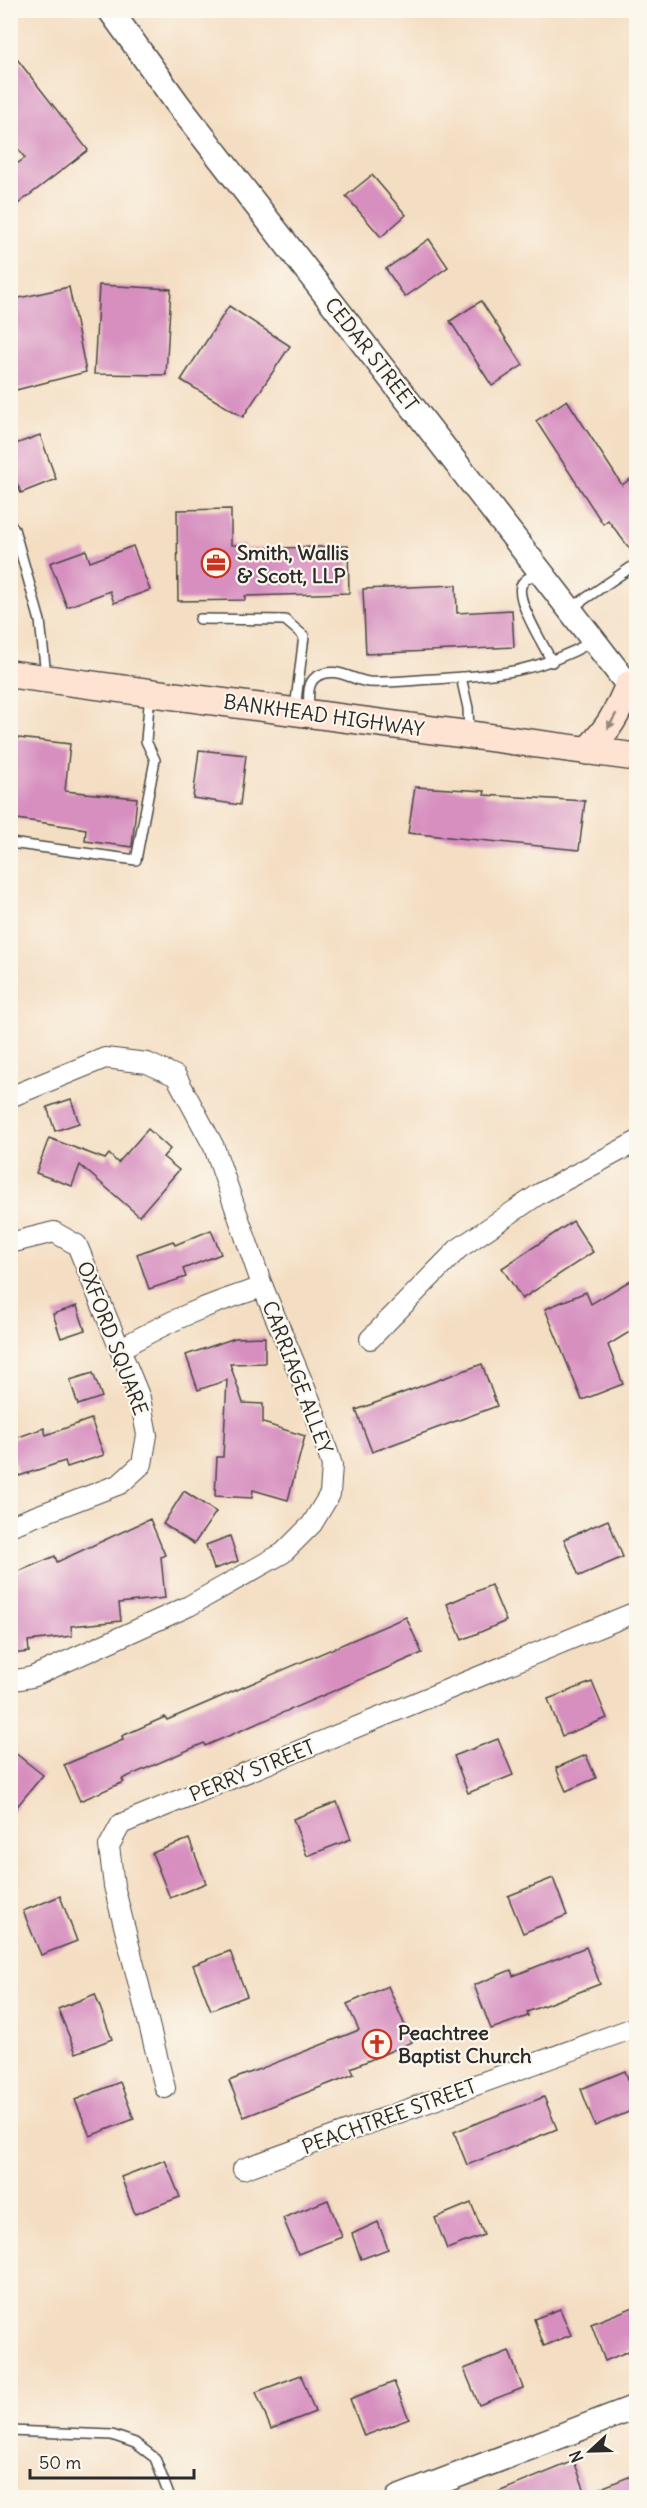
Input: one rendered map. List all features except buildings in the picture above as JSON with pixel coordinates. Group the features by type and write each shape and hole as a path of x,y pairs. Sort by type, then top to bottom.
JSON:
{"main road":[{"name":"BANKHEAD HIGHWAY","path":"10,674 636,757"},
{"path":"587,750 606,733 633,690"}],"street":[{"name":"CEDAR STREET","path":"111,11 177,103 633,690"},
{"name":"CARRIAGE ALLEY","path":"10,1097 105,1058 147,1063 176,1077 214,1147 263,1287 312,1405 332,1465 330,1494 312,1524 283,1553 189,1606 32,1677 10,1681"},
{"path":"370,1339 458,1249 538,1194 636,1142"},
{"name":"OXFORD SQUARE","path":"10,1243 54,1232 78,1245 140,1398 147,1436 142,1464 120,1484 10,1526"},
{"path":"120,1349 165,1323 215,1301 263,1287"},
{"name":"PERRY STREET","path":"165,2088 114,1886 109,1846 121,1824 636,1612"},
{"name":"PEACHTREE STREET","path":"243,2169 636,2027"},
{"path":"398,2498 446,2489 636,2407"}],"lane":[{"path":"10,523 14,529 40,621 47,678"},
{"path":"570,609 636,564"},
{"path":"542,574 528,577 521,585 520,594 552,662"},
{"path":"200,618 285,620 304,636 302,712"},
{"path":"302,712 309,687 315,678 324,674 337,672 367,682 502,674 552,662 594,640"},
{"path":"461,677 468,708 470,735"},
{"path":"10,843 136,860 155,760 146,741 150,692"},
{"path":"10,2431 112,2435 135,2443 155,2458 170,2498"}],"place":[{"name":"Smith, Wallis & Scott, LLP","path":"216,563"},
{"name":"Peachtree Baptist Church","path":"377,2044"}]}
